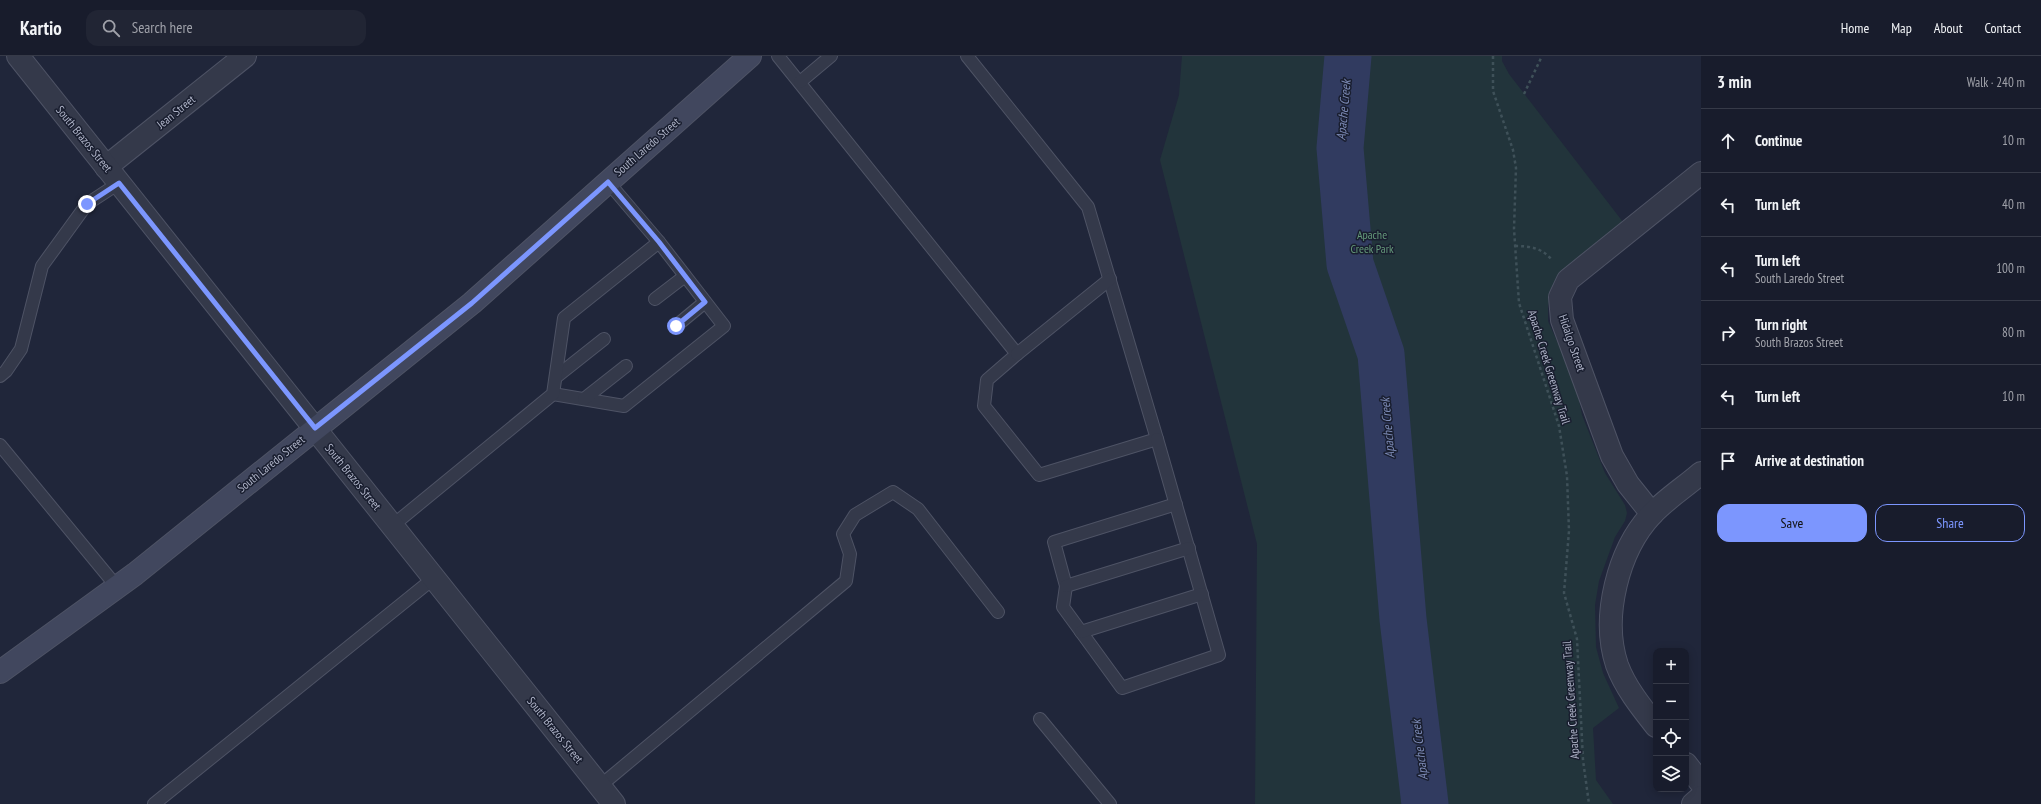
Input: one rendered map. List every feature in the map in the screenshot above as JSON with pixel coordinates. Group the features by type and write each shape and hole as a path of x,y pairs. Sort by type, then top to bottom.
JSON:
{"main road":[{"name":"South Laredo Street","path":"0,672 117,587 472,303 750,56"}],"street":[{"name":"South Brazos Street","path":"18,56 614,804"},
{"name":"Jean Street","path":"112,175 245,56"},
{"name":"Hidalgo Street","path":"1652,514 1628,484 1612,456 1578,358 1562,320 1560,297 1568,280 1701,173"},
{"path":"1653,722 1636,701 1617,665 1611,638 1611,614 1620,569 1637,534 1652,514 1701,473"},
{"path":"1689,768 1701,783"},
{"path":"1692,804 1701,797"}],"lane":[{"path":"778,56 1017,354"},
{"path":"800,82 831,56"},
{"path":"967,56 1088,207 1110,279 1189,548 1219,655 1122,688 1063,608 1066,586 1054,542 1176,504"},
{"path":"0,376 6,371 21,349 42,266 87,204 112,175"},
{"path":"553,394 624,406 724,326 659,242 608,182"},
{"path":"392,526 553,394 564,318 659,242"},
{"path":"655,299 685,276"},
{"path":"1110,279 987,380 984,406 1039,475 1157,439"},
{"path":"676,326 705,302"},
{"path":"556,377 604,339"},
{"path":"584,399 626,366"},
{"path":"0,445 117,587"},
{"path":"600,786 846,581 850,554 843,534 855,515 893,492 918,509 998,612"},
{"path":"1066,586 1189,548"},
{"path":"154,804 434,578"},
{"path":"1081,632 1202,594"},
{"path":"1040,719 1110,804"}],"path":[{"name":"Apache Creek Greenway Trail","path":"1493,56 1493,91 1513,150 1516,168 1514,246 1519,303 1559,426 1567,476 1569,531 1564,593 1576,639 1583,760 1589,804"},
{"path":"1524,94 1542,56"},
{"path":"1514,246 1538,248 1548,254 1555,264"}],"green space":[{"name":"Apache Creek Park","path":"1182,56 1502,56 1502,61 1509,74 1623,222 1554,283 1548,306 1548,321 1567,364 1578,395 1582,415 1605,473 1625,505 1627,513 1625,521 1615,537 1599,581 1595,605 1596,647 1603,673 1619,708 1593,728 1596,780 1613,804 1255,804 1257,544 1160,160 1179,95"}],"waterway":[{"name":"Apache Creek","path":"1348,56 1340,148 1350,264 1381,354 1403,619 1425,804"}],"route":[{"path":"87,204 119,183 315,428 472,303 608,182 659,242 705,302 676,326"}]}
